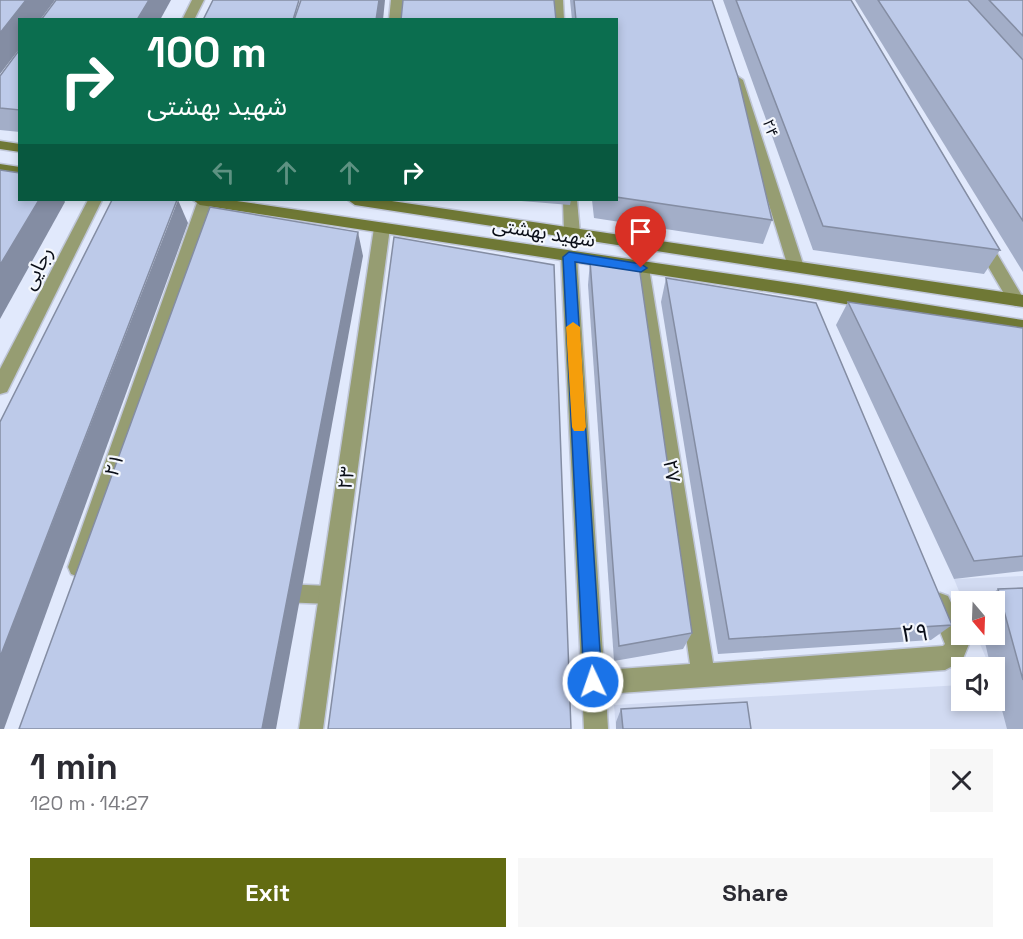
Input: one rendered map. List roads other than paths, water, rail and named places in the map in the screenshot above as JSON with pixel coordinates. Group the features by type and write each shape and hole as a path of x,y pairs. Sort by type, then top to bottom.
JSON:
{"main road":[{"path":"0,146 18,148"},
{"path":"0,169 18,172"},
{"name":"شهید بهشتی","path":"211,201 804,291 1023,327"},
{"name":"شهید بهشتی","path":"376,201 1019,300"}],"street":[{"path":"189,18 198,0"},
{"path":"395,18 398,0"},
{"path":"557,0 558,18"},
{"name":"۲۴","path":"732,67 796,267"},
{"name":"رجایی","path":"0,387 94,201"},
{"name":"۲۱","path":"73,583 205,201"},
{"path":"570,201 572,232"},
{"name":"۲۳","path":"311,729 382,228"},
{"path":"974,228 1019,300"},
{"path":"569,257 596,729"},
{"name":"۲۷","path":"641,268 703,675"},
{"path":"804,291 814,313"},
{"name":"۲۹","path":"593,682 945,658 954,653 957,644 933,589"}],"lane":[{"path":"348,468 370,467"},
{"path":"259,592 330,595"}]}
